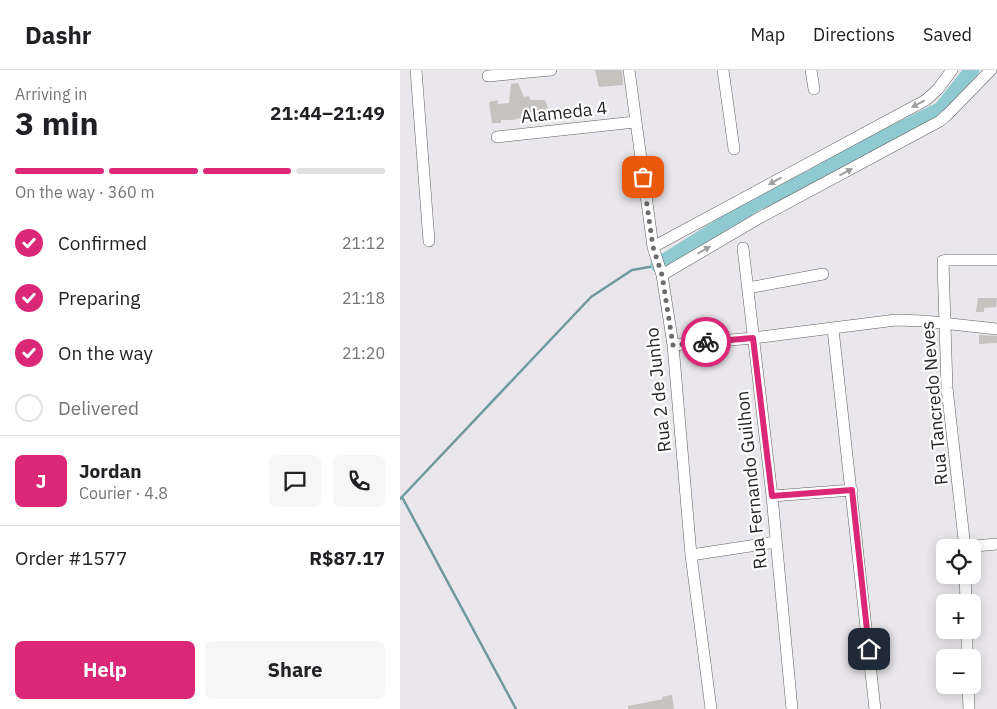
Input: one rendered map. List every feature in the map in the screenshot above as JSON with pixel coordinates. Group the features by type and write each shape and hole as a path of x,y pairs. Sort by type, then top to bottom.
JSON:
{"street":[{"path":"416,70 429,241"},
{"path":"488,76 551,70"},
{"name":"Rua 2 de Junho","path":"629,70 653,247 662,275 673,345 691,556 711,709"},
{"path":"723,70 734,149"},
{"path":"811,70 814,89"},
{"path":"653,247 926,100 938,89 952,70"},
{"path":"662,275 759,218 940,121 991,70"},
{"name":"Alameda 4","path":"497,138 636,122"},
{"name":"Rua Fernando Guilhon","path":"743,248 772,496 792,709"},
{"name":"Rua Tancredo Neves","path":"964,539 946,388 943,261 997,260"},
{"path":"748,288 823,274"},
{"path":"673,345 753,338 896,320 997,329"},
{"path":"833,329 875,709"},
{"path":"772,496 852,490"},
{"path":"691,556 776,542"},
{"path":"981,546 997,544"},
{"path":"969,694 970,709"}],"building":[{"path":"595,70 622,70 623,85 599,87"},
{"path":"518,83 524,97 529,96 530,100 545,100 550,114 526,116 513,120 501,120 501,123 492,123 489,102 498,100 498,104 509,103 511,84"},
{"path":"978,298 997,298 996,307 984,308 984,312 976,312"},
{"path":"979,335 997,336 997,343 979,344"},
{"path":"672,695 674,709 628,709 628,706 663,699 662,697"}],"waterway":[{"path":"658,265 757,203 812,177 854,152 941,109 972,70"},
{"path":"400,499 591,297 632,270 655,266"},
{"path":"402,497 516,709"}],"way so far":[{"path":"643,177 653,247 662,275 673,345 706,342"}],"route":[{"path":"706,342 753,338 772,496 852,490 869,649"}]}
